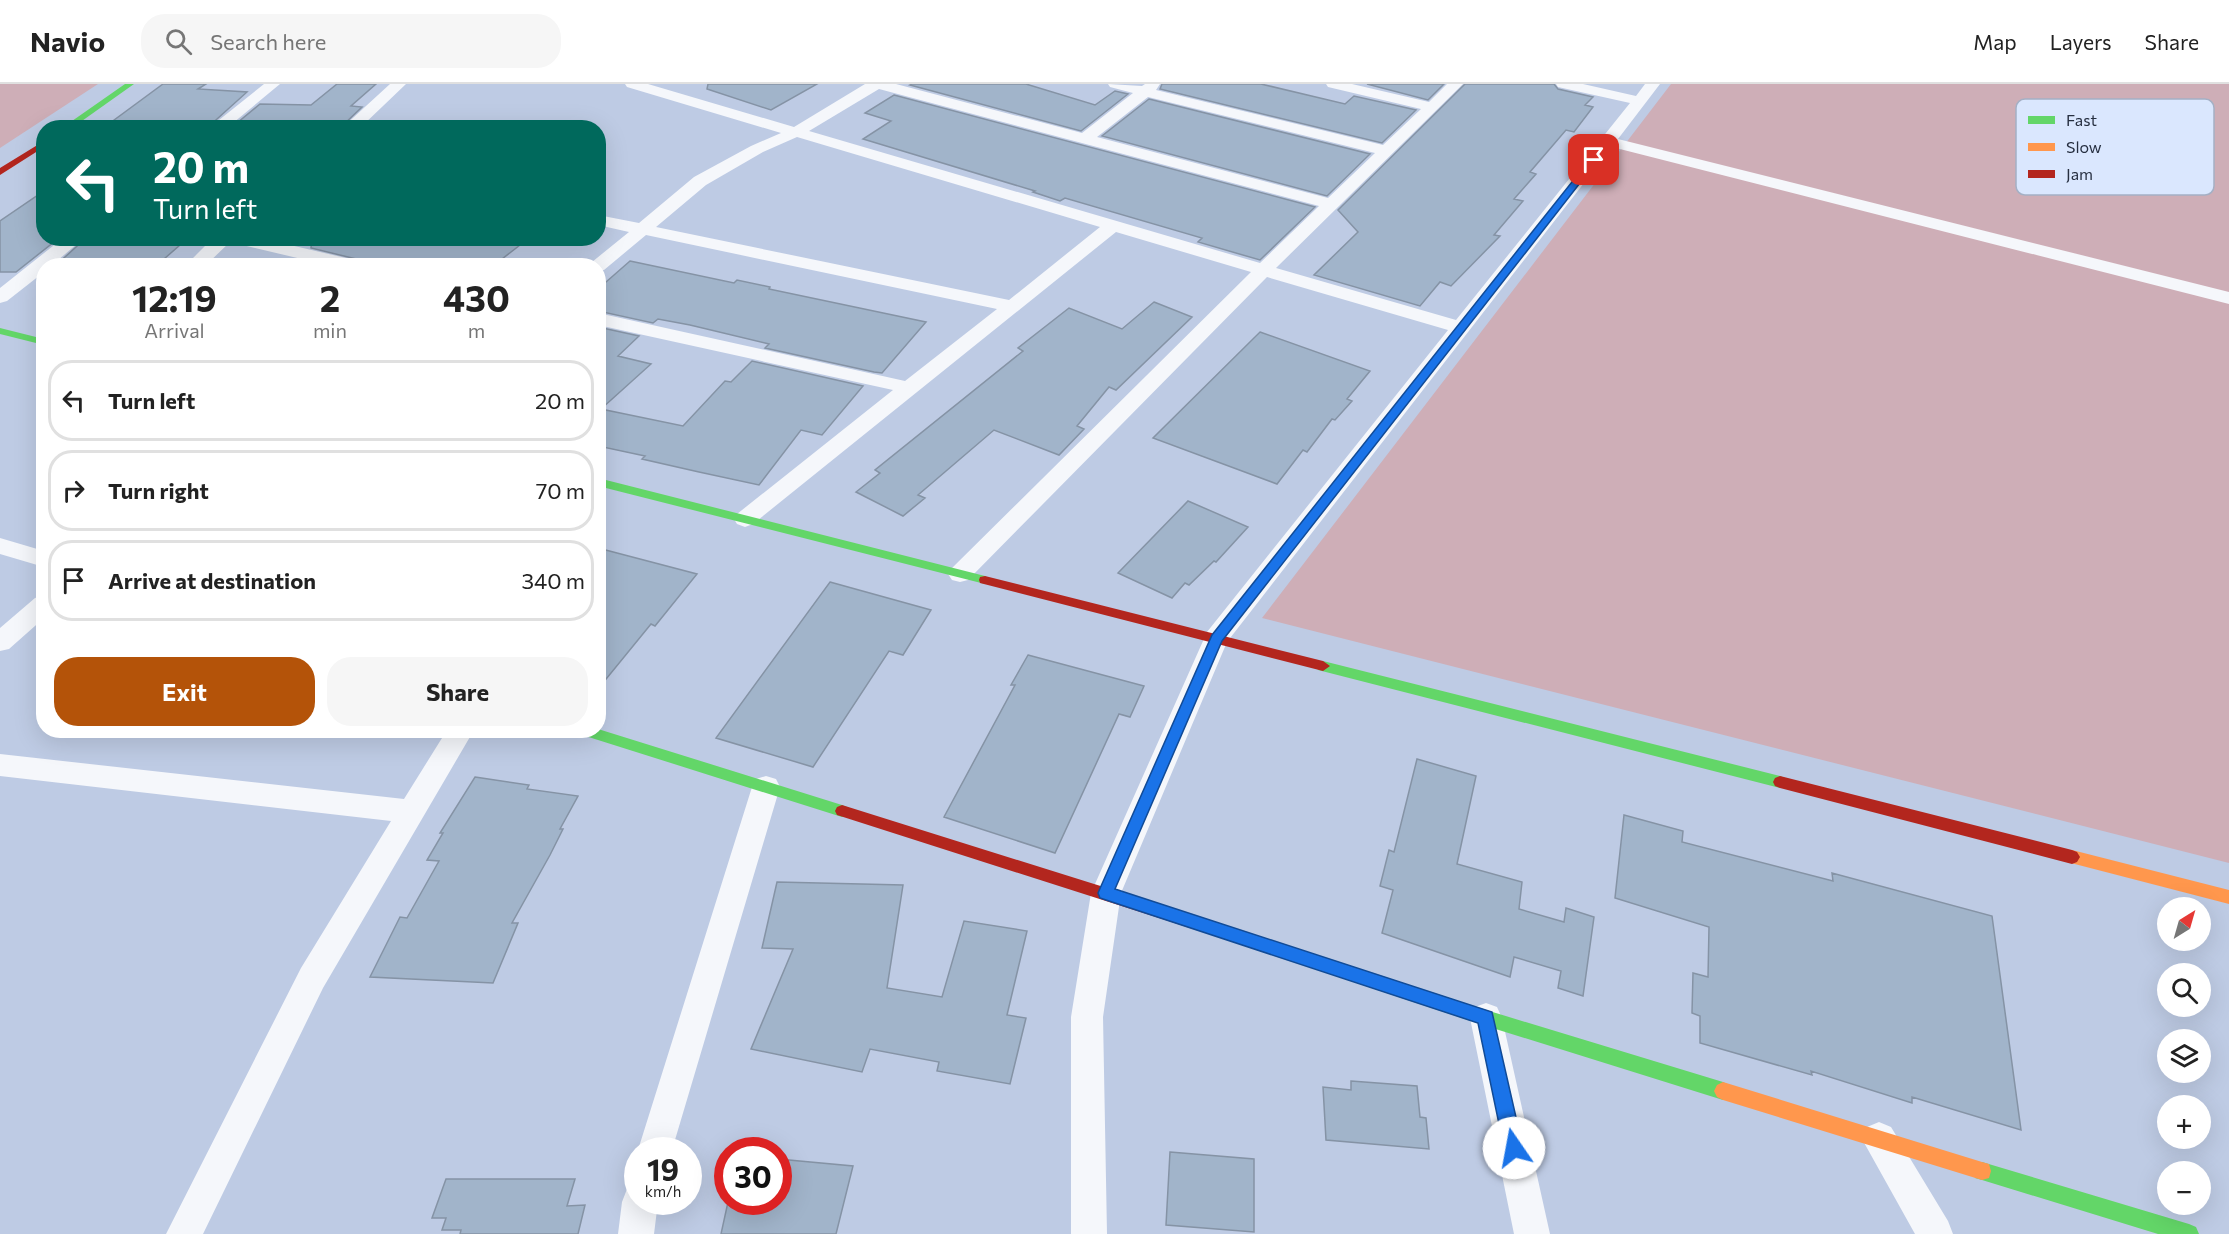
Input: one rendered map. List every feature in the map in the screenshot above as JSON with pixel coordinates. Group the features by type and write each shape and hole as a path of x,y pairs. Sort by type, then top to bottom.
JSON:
{"street":[{"path":"78,120 130,84"},
{"path":"227,120 273,84"},
{"path":"359,120 399,84"},
{"path":"632,84 1461,328"},
{"path":"606,260 700,181 757,149 796,132 878,84 1331,204"},
{"path":"1115,84 1150,88 1386,151"},
{"path":"1333,84 1432,107"},
{"path":"960,574 1263,270 1456,84"},
{"path":"1563,84 1640,101"},
{"path":"1089,1234 1087,1017 1106,893 1216,638 1653,84"},
{"path":"1085,139 1150,88"},
{"path":"1609,141 2229,298"},
{"path":"0,172 36,148"},
{"path":"606,222 1012,306"},
{"path":"745,519 1113,226"},
{"path":"50,258 65,246"},
{"path":"203,258 215,246"},
{"path":"269,246 322,258"},
{"path":"0,297 36,269"},
{"path":"606,321 910,387"},
{"path":"0,331 36,340"},
{"path":"606,484 2229,897"},
{"path":"0,546 36,557"},
{"path":"0,642 36,611"},
{"path":"606,737 1106,893 1486,1018 2189,1234"},
{"path":"184,1234 312,978 456,738"},
{"path":"0,765 412,812"},
{"path":"659,1137 766,787"},
{"path":"1486,1018 1532,1234"},
{"path":"1879,1139 1935,1234"},
{"path":"636,1234 638,1215"}],"shaded area":[{"path":"0,84 98,84 43,120 36,120 36,124 0,148"},
{"path":"1671,84 2229,84 2229,863 1262,618"}],"building":[{"path":"163,84 206,84 198,89 247,92 216,120 114,120"},
{"path":"337,84 376,84 351,106 362,107 348,120 241,120 260,104 311,105"},
{"path":"708,84 817,84 771,110 707,89"},
{"path":"1026,84 1095,105 1115,91 1128,94 1081,131 910,85"},
{"path":"1162,84 1261,84 1345,104 1354,96 1416,110 1382,143 1160,89"},
{"path":"1367,84 1444,84 1428,100"},
{"path":"1465,84 1554,84 1558,89 1593,97 1585,105 1593,107 1574,132 1566,130 1530,172 1536,174 1514,199 1523,201 1494,235 1500,236 1451,286 1440,282 1420,306 1314,275 1358,232 1338,210"},
{"path":"894,95 1315,207 1260,260 1198,242 1202,238 1065,198 1060,201 1033,192 1035,191 863,139 891,121 865,113"},
{"path":"1149,99 1370,154 1327,196 1102,136"},
{"path":"36,196 36,246 49,246 16,272 0,272 0,221"},
{"path":"77,246 179,246 165,258 64,258"},
{"path":"311,246 519,246 503,258 352,258 311,248"},
{"path":"630,261 734,283 737,280 770,287 769,289 926,322 882,373 874,372 765,348 769,344 690,325 658,319 653,323 606,313 606,282"},
{"path":"1154,302 1192,317 1116,390 1109,387 1077,426 1084,429 1059,455 994,430 918,495 925,498 903,516 856,492 880,473 875,470 1023,351 1018,348 1069,308 1122,329"},
{"path":"606,329 639,336 618,356 651,364 606,404"},
{"path":"1260,332 1370,371 1347,399 1352,401 1335,420 1332,419 1307,452 1303,450 1277,484 1153,438"},
{"path":"752,361 863,386 822,435 801,430 759,485 642,459 645,456 606,448 606,410 683,426 725,381 731,382"},
{"path":"1188,501 1248,527 1216,562 1214,561 1189,585 1185,583 1172,598 1118,573"},
{"path":"606,550 697,574 655,626 651,624 606,679"},
{"path":"830,582 931,610 903,655 889,651 813,767 716,738"},
{"path":"1028,655 1144,686 1130,717 1119,714 1055,853 944,817 1015,685 1011,685"},
{"path":"1417,759 1476,776 1457,864 1522,882 1519,909 1564,922 1566,908 1594,917 1583,996 1558,988 1561,971 1514,957 1510,977 1382,933 1393,890 1380,886 1389,850 1394,852"},
{"path":"475,777 529,785 527,789 578,796 560,829 563,829 550,855 512,923 518,923 493,983 370,977 400,917 407,918 439,861 427,860 443,833 440,833"},
{"path":"1624,815 1683,831 1682,842 1833,881 1832,873 1992,916 2021,1130 1912,1097 1912,1103 1811,1071 1812,1075 1700,1043 1700,1016 1692,1013 1693,973 1708,977 1709,927 1615,898"},
{"path":"777,882 903,885 887,988 942,997 964,921 1027,931 1007,1015 1026,1018 1010,1084 937,1071 939,1062 870,1049 862,1072 751,1049 793,949 762,948"},
{"path":"1351,1081 1417,1086 1420,1117 1426,1118 1429,1149 1326,1140 1323,1087 1351,1090"},
{"path":"1170,1152 1254,1159 1254,1232 1166,1225"},
{"path":"792,1160 853,1166 836,1234 721,1234 725,1215 792,1215"},
{"path":"446,1179 575,1179 567,1206 585,1205 578,1234 460,1234 461,1230 442,1230 446,1218 432,1218"}],"traffic: fast":[{"path":"78,120 130,84"},
{"path":"0,331 36,340"},
{"path":"606,484 985,580"},
{"path":"1323,666 1780,782"},
{"path":"606,737 842,811"},
{"path":"1209,927 1486,1018 1723,1091"},
{"path":"1982,1171 2189,1234"}],"traffic: slow":[{"path":"2072,857 2229,897"},
{"path":"1723,1091 1982,1171"}],"traffic: jam":[{"path":"0,172 36,148"},
{"path":"985,580 1323,666"},
{"path":"1780,782 2072,857"},
{"path":"842,811 1209,927"}],"route":[{"path":"1514,1148 1486,1018 1106,893 1216,638 1594,160"}]}
